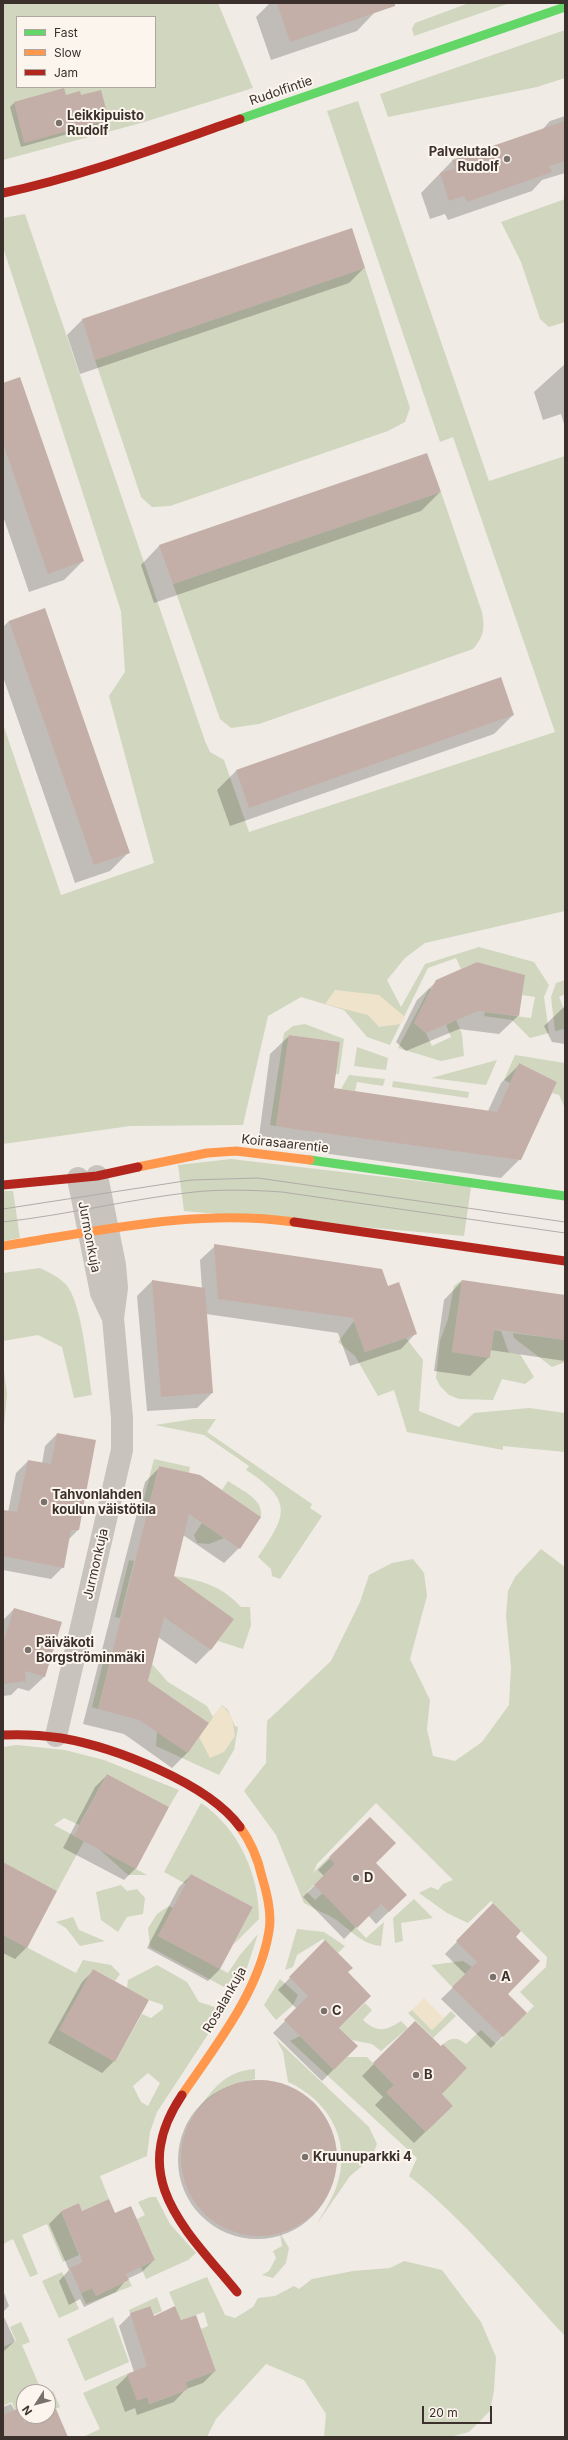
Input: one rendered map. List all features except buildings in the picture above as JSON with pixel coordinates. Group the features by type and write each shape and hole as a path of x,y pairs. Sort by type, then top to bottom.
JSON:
{"street":[{"name":"Rudolfintie","path":"3,193 38,186 88,171 565,7"},
{"name":"Koirasaarentie","path":"3,1186 88,1177 208,1153 236,1152 271,1154 565,1196"},
{"name":"Jurmonkuja","path":"56,1736 122,1450 122,1418 112,1318 117,1288 109,1229 88,1177"},
{"name":"Jurmonkuja","path":"88,1177 88,1232 101,1293 112,1318"},
{"path":"3,1246 185,1218 276,1219 565,1261"},
{"name":"Rosalankuja","path":"3,1735 31,1734 56,1736 103,1748 195,1787 225,1809 252,1845 266,1885 269,1930 254,1980 172,2110 164,2129 158,2165 161,2183 172,2208 237,2292"}],"green space":[{"path":"3,3 218,3 253,88 141,123 3,160"},
{"path":"469,3 510,3 414,36 412,29 415,23"},
{"path":"565,30 565,78 537,87 388,117 380,94"},
{"path":"358,101 489,481 565,456 565,911 425,943 405,958 387,980 401,1007 425,964 479,947 534,962 549,985 544,997 549,1033 530,1038 512,1020 484,1016 485,1012 531,1018 535,997 522,995 524,975 477,962 461,969 456,958 428,968 390,1045 367,1037 344,1010 301,997 268,1016 243,1125 130,1126 3,1144 3,724 61,895 154,863 109,696 125,672 121,611 3,247 3,218 25,214 205,741 210,752 224,760 249,832 555,732 453,437 440,442 327,111"},
{"path":"565,199 565,322 549,327 540,319 521,262 501,222"},
{"path":"365,268 410,408 405,422 388,431 170,506 152,507 141,497 95,360"},
{"path":"441,492 482,612 483,632 473,649 259,724 231,728 220,719 173,584"},
{"path":"565,980 565,994 559,997 565,1011 565,1044 564,1029 555,1031 551,997 556,983"},
{"path":"429,989 431,989 414,1023 426,1033 432,1046 451,1037 446,1025 456,1020 462,1034 464,1056 441,1061 398,1048"},
{"path":"305,1024 344,1039 339,1074 335,1074 339,1042 289,1035 276,1126 270,1125 284,1033 293,1026"},
{"path":"357,1047 388,1058 386,1070 354,1066"},
{"path":"515,1055 565,1063 565,1108 559,1095 552,1093 557,1082 519,1063 510,1083 504,1080"},
{"path":"497,1060 486,1085 431,1078"},
{"path":"349,1075 385,1079 383,1086 357,1082 355,1091 341,1089"},
{"path":"393,1081 469,1092 468,1098 392,1087"},
{"path":"231,1159 471,1187 464,1236 184,1211 178,1165"},
{"path":"3,1191 13,1191 20,1238 3,1241"},
{"path":"40,1268 62,1281 68,1287 73,1297 84,1339 92,1395 74,1398 62,1347 38,1335 3,1341 3,1273"},
{"path":"462,1280 452,1352 490,1358 494,1330 501,1331 509,1353 520,1354 534,1377 525,1384 502,1379 493,1400 459,1399 449,1395 440,1386 436,1378 440,1341 448,1319 454,1286"},
{"path":"354,1321 365,1352 406,1338 423,1360 419,1411 459,1427 474,1413 529,1408 565,1413 565,1452 503,1446 503,1450 407,1432 394,1390 378,1396 355,1356 338,1342"},
{"path":"513,1333 565,1340 565,1362 552,1367 514,1338"},
{"path":"3,1363 7,1394 3,1437"},
{"path":"194,1419 216,1419 207,1432 312,1504 310,1508 322,1516 280,1579 272,1576 271,1569 258,1557 280,1519 281,1509 279,1500 272,1491 246,1470 249,1466 204,1435 155,1425"},
{"path":"154,1459 190,1467 189,1473 159,1466 146,1516 140,1514"},
{"path":"228,1481 255,1500 259,1505 261,1517 222,1490"},
{"path":"202,1523 224,1538 209,1544 197,1543 194,1535"},
{"path":"541,1549 565,1567 565,2336 470,2232 409,2176 417,2158 290,2041 300,2036 334,2070 347,2057 367,2057 394,2085 387,2093 426,2132 453,2106 435,2087 457,2078 467,2068 443,2044 449,2040 457,2039 466,2044 481,2030 496,2044 534,2006 520,1992 546,1967 547,1957 491,1901 468,1923 447,1913 419,1893 431,1887 438,1890 443,1884 453,1880 376,1803 317,1864 313,1873 329,1857 335,1864 307,1892 315,1900 323,1893 366,1938 384,1922 381,1946 366,1942 330,1916 304,1903 276,1835 244,1791 266,1763 267,1721 331,1661 360,1602 369,1575 392,1563 413,1559 424,1573 427,1596 410,1659 430,1700 427,1729 433,1756 455,1761 482,1742 509,1705 511,1668 506,1616 508,1591 515,1577"},
{"path":"129,1560 134,1561 120,1618 115,1617"},
{"path":"174,1576 210,1585 219,1589 241,1607 250,1607 251,1625 243,1649 218,1641 233,1619"},
{"path":"105,1655 111,1657 98,1709 92,1707"},
{"path":"152,1664 168,1682 207,1706 213,1717 222,1705 228,1710 235,1726 238,1727 234,1750 219,1775 156,1746 157,1732 188,1753 209,1723 148,1681"},
{"path":"17,1745 65,1750 104,1760 179,1790 169,1807 107,1774 79,1825 64,1818 54,1825 84,1841 57,1891 3,1862 3,1747"},
{"path":"201,1803 226,1826 236,1839 251,1869 255,1886 259,1919 233,1945 253,1907 191,1874 186,1884 164,1872"},
{"path":"99,1849 147,1875 128,1875"},
{"path":"121,1885 127,1891 137,1889 145,1898 143,1914 127,1917 118,1932 101,1920 96,1892"},
{"path":"414,1899 433,1918 401,1923 403,1941 395,1943 393,1918"},
{"path":"169,1906 173,1908 158,1936 228,1973 240,1955 258,1934 242,1983 224,1987 150,1947 148,1928 157,1914"},
{"path":"73,1917 79,1930 105,1941 80,1946 66,1928 56,1922"},
{"path":"297,1929 324,1932 345,1946 338,1953 323,1939 297,1955 293,1967 285,1970"},
{"path":"3,1935 76,1973 83,1960 111,1965 120,1974 115,1981 93,1969 59,2030 115,2062 142,2014 151,2018 163,2009 163,2005 149,2000 127,1988 128,1980 157,1965 187,1982 199,2002 224,2010 157,2112 150,2132 147,2156 100,2176 109,2199 82,2211 79,2203 61,2211 79,2255 63,2262 47,2224 22,2235 38,2274 30,2277 13,2239 3,2244","holes":["148,2073 160,2083 148,2106 141,2102 133,2086"]},
{"path":"463,1961 472,1967 452,1987 431,1965"},
{"path":"280,1979 298,1995 293,2005 276,2020 264,2005"},
{"path":"365,2003 372,2010 363,2020 373,2027 377,2029 386,2029 401,2021 408,2028 381,2051 372,2044 352,2040 339,2028"},
{"path":"412,2010 432,2030 451,2011 456,2016 433,2038 408,2013"},
{"path":"276,2039 369,2127 377,2144 368,2161 350,2176 317,2224 334,2193 341,2171 342,2155 339,2140 334,2125 316,2100 303,2090 288,2082 283,2052"},
{"path":"255,2069 255,2079 236,2084 214,2096 193,2116 219,2084 234,2074"},
{"path":"150,2197 156,2197 170,2224 196,2253 188,2260 146,2279 141,2267 155,2260 137,2219 145,2215 138,2202"},
{"path":"280,2233 289,2248 286,2263 273,2278 262,2275 269,2271 276,2258 273,2251 282,2246"},
{"path":"404,2261 442,2270 481,2322 496,2357 494,2391 490,2411 469,2432 450,2437 324,2437 326,2414 304,2380 266,2364 216,2419 207,2437 83,2437 100,2429 83,2393 127,2374 137,2400 147,2397 150,2404 187,2390 186,2382 216,2371 201,2329 208,2326 204,2312 181,2320 169,2292 207,2277 225,2315 235,2318 253,2307 258,2298 275,2296 294,2286 299,2289 312,2279 353,2271 390,2268"},
{"path":"62,2272 79,2309 59,2318 42,2281"},
{"path":"129,2280 132,2286 86,2304 81,2293 92,2288 96,2296"},
{"path":"157,2297 162,2311 153,2315 149,2306 130,2313 129,2310"},
{"path":"113,2317 129,2362 85,2381 67,2339"},
{"path":"21,2322 30,2342 22,2345 39,2384 16,2384 15,2410 12,2402 3,2406 3,2347 16,2341 10,2327"},
{"path":"56,2398 60,2407 56,2409"}],"sand":[{"path":"335,990 379,995 405,1017 401,1024 379,1027 368,1015 325,1004"},
{"path":"222,1705 232,1717 235,1736 224,1752 210,1758 199,1737"},
{"path":"424,1998 444,2018 432,2030 412,2010"}],"tram line":[{"path":"3,1209 191,1180 258,1178 565,1222"},
{"path":"3,1222 170,1195 205,1191 249,1190 282,1192 565,1233"}],"traffic: fast":[{"path":"240,119 565,7"},
{"path":"310,1160 565,1196"}],"traffic: slow":[{"path":"138,1167 207,1153 236,1151 310,1160"},
{"path":"3,1246 112,1228 185,1219 258,1218 294,1222"},
{"path":"182,2095 222,2037 246,1997 264,1954 269,1931 270,1918 266,1890 256,1857 251,1845 240,1827"}],"traffic: jam":[{"path":"3,193 93,169 240,119"},
{"path":"3,1185 97,1176 138,1167"},
{"path":"294,1222 565,1261"},
{"path":"3,1735 32,1735 61,1738 107,1750 158,1769 206,1796 225,1811 240,1827"},
{"path":"182,2095 166,2125 160,2152 161,2177 169,2201 182,2224 237,2292"}],"place":[{"name":"Leikkipuisto Rudolf","path":"59,123"},
{"name":"Palvelutalo Rudolf","path":"507,159"},
{"name":"Tahvonlahden koulun väistötila","path":"44,1502"},
{"name":"Päiväkoti Borgströminmäki","path":"28,1650"},
{"name":"D","path":"356,1878"},
{"name":"A","path":"493,1977"},
{"name":"C","path":"324,2011"},
{"name":"B","path":"416,2075"},
{"name":"Kruunuparkki 4","path":"305,2157"}]}
